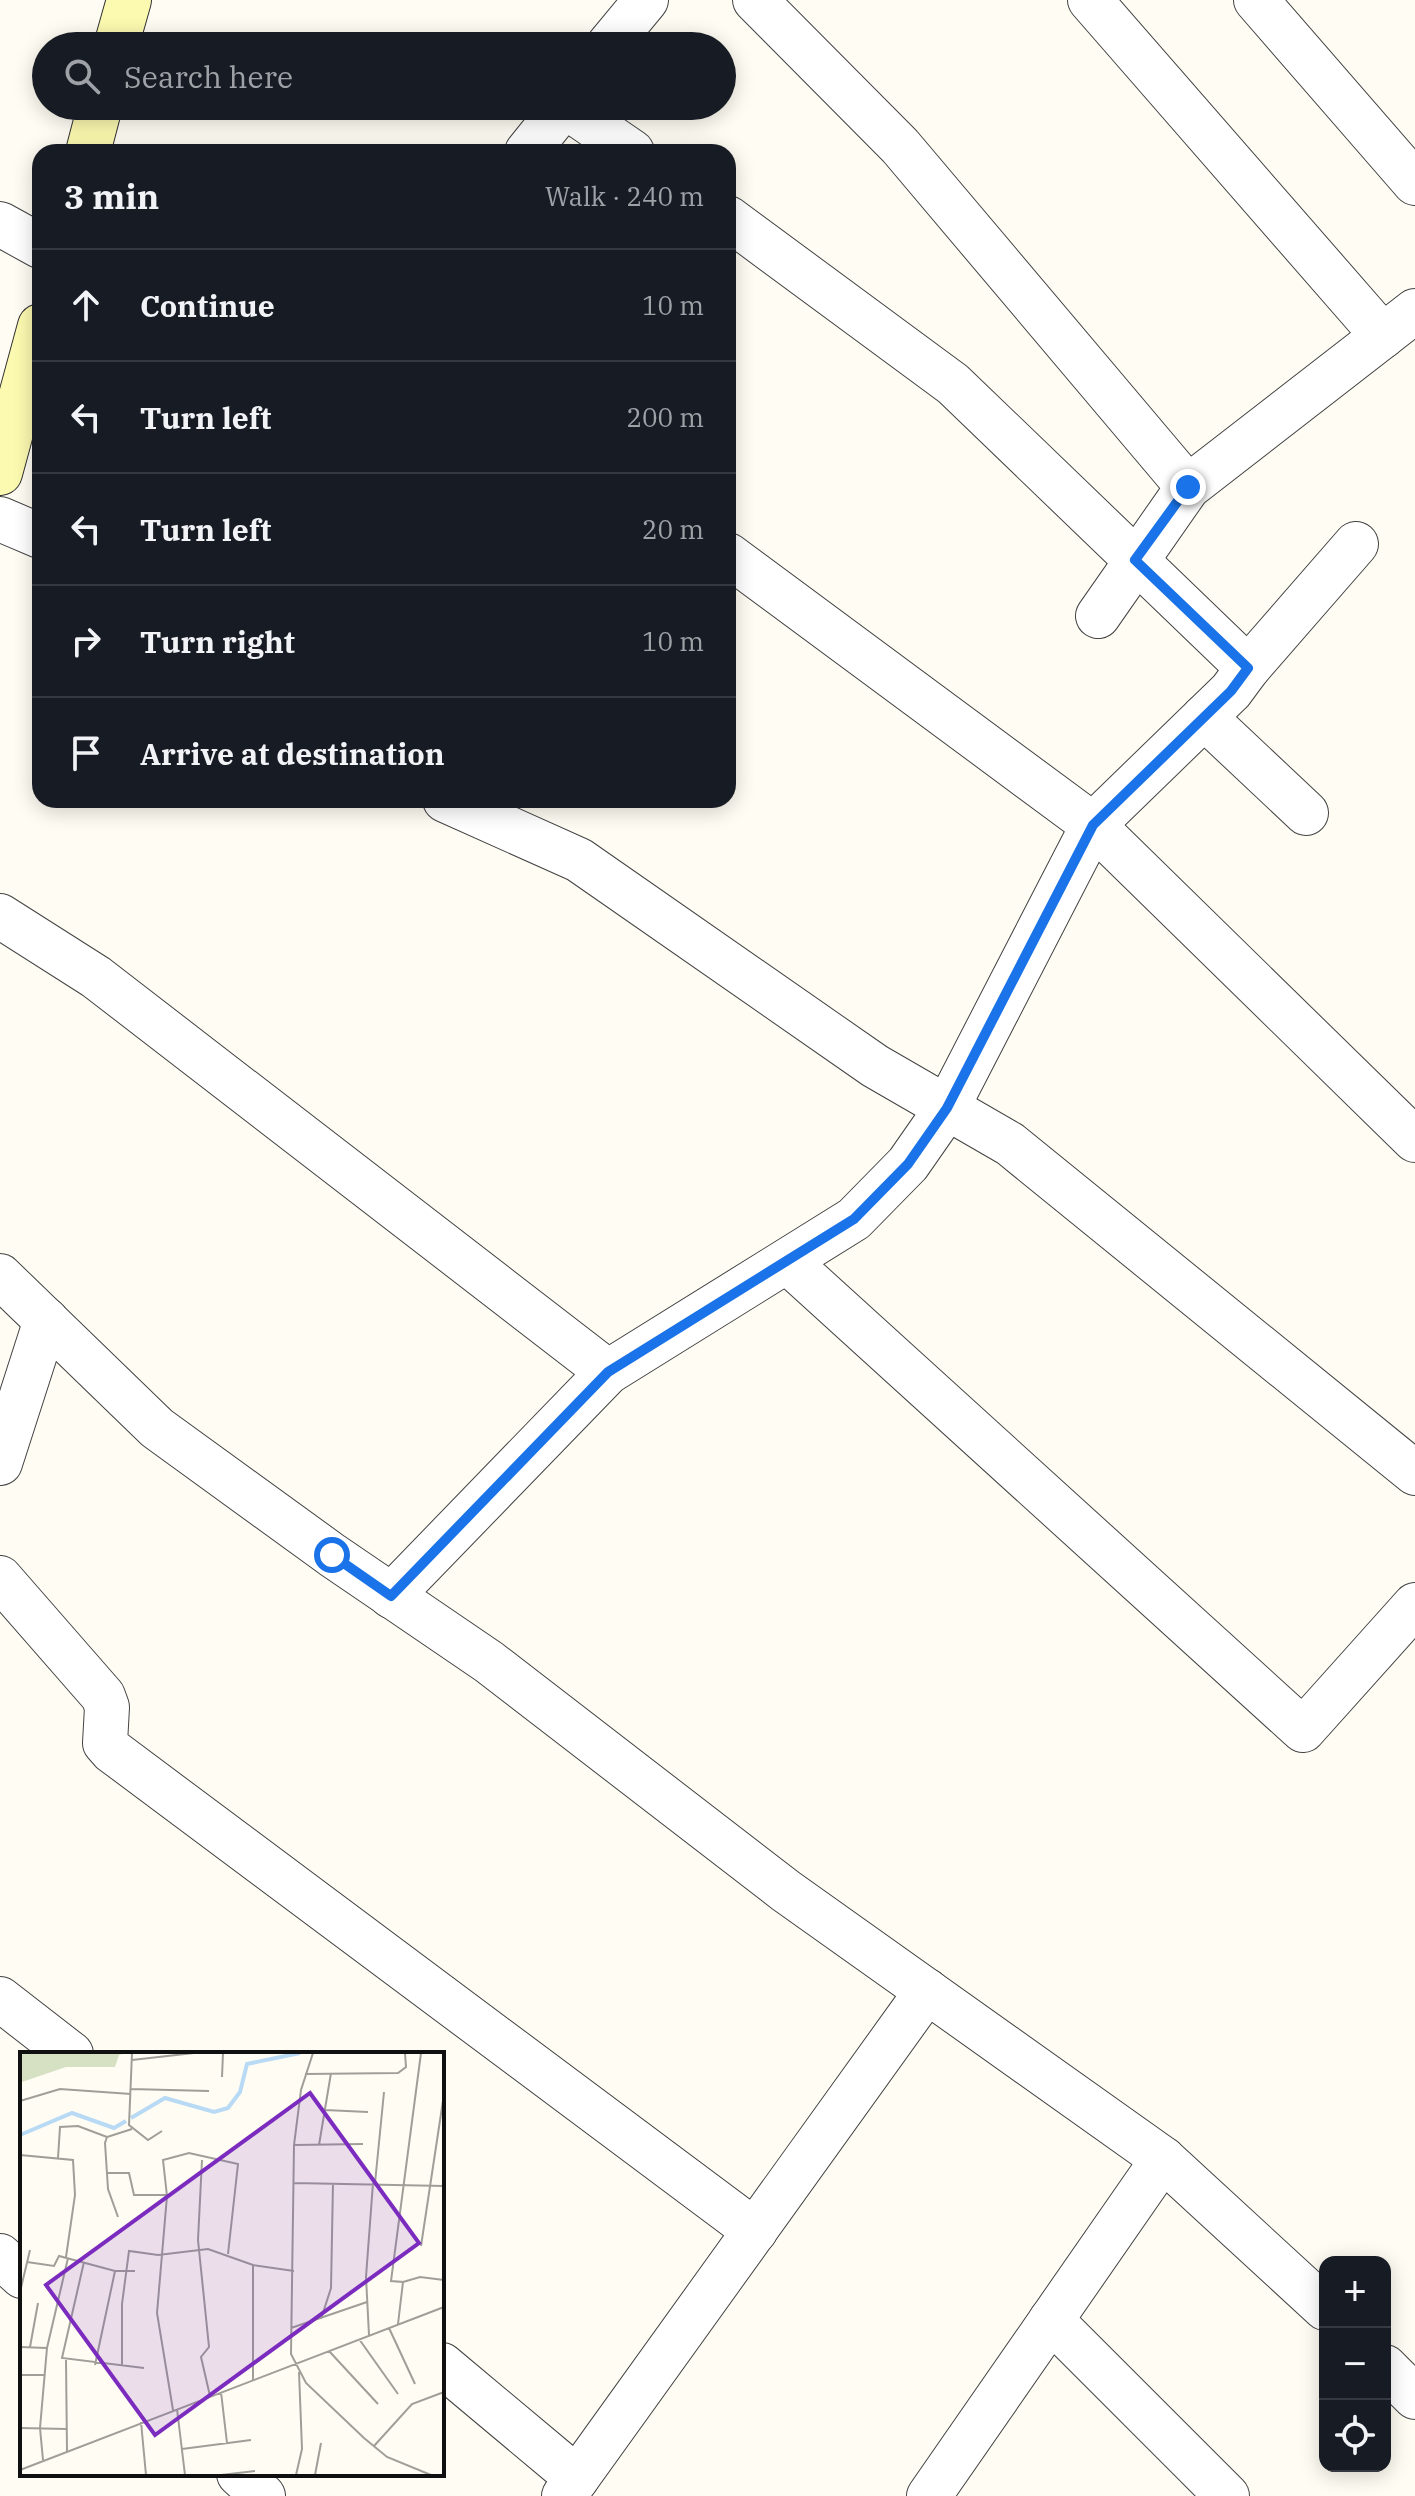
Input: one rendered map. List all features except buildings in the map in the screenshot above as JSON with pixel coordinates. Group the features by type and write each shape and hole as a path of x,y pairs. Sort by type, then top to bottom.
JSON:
{"street":[{"path":"120,32 129,0"},
{"path":"620,32 646,0"},
{"path":"755,0 900,146 1188,487"},
{"path":"1090,0 1399,323 1188,487 1098,616"},
{"path":"1256,0 1415,183"},
{"path":"90,144 96,120"},
{"path":"533,144 553,120"},
{"path":"585,120 620,144"},
{"path":"0,224 32,242"},
{"path":"736,224 953,384 1248,668"},
{"path":"0,473 32,355"},
{"path":"0,519 32,533"},
{"path":"391,1596 608,1372 789,1263 854,1219 908,1164 947,1108 1093,825 1204,717 1356,544"},
{"path":"736,561 1093,825 1415,1140"},
{"path":"1204,717 1306,813"},
{"path":"463,808 579,860 875,1066 1010,1144 1415,1473"},
{"path":"0,916 96,977 608,1372"},
{"path":"789,1263 1303,1730 1415,1605"},
{"path":"0,1276 157,1428 391,1596 489,1662 786,1891 1163,2159 1319,2302"},
{"path":"0,1463 46,1320"},
{"path":"0,1578 103,1696 107,1707 105,1743 112,1751 755,2231"},
{"path":"444,2367 568,2491 927,1991"},
{"path":"0,1999 68,2052"},
{"path":"929,2496 1163,2159"},
{"path":"0,2256 20,2274"},
{"path":"1051,2320 1227,2496"},
{"path":"1391,2373 1415,2397"},
{"path":"241,2476 263,2496"}],"route":[{"path":"332,1555 391,1596 608,1372 789,1263 854,1219 908,1164 947,1108 1093,825 1231,691 1248,668 1135,560 1188,487"}]}
